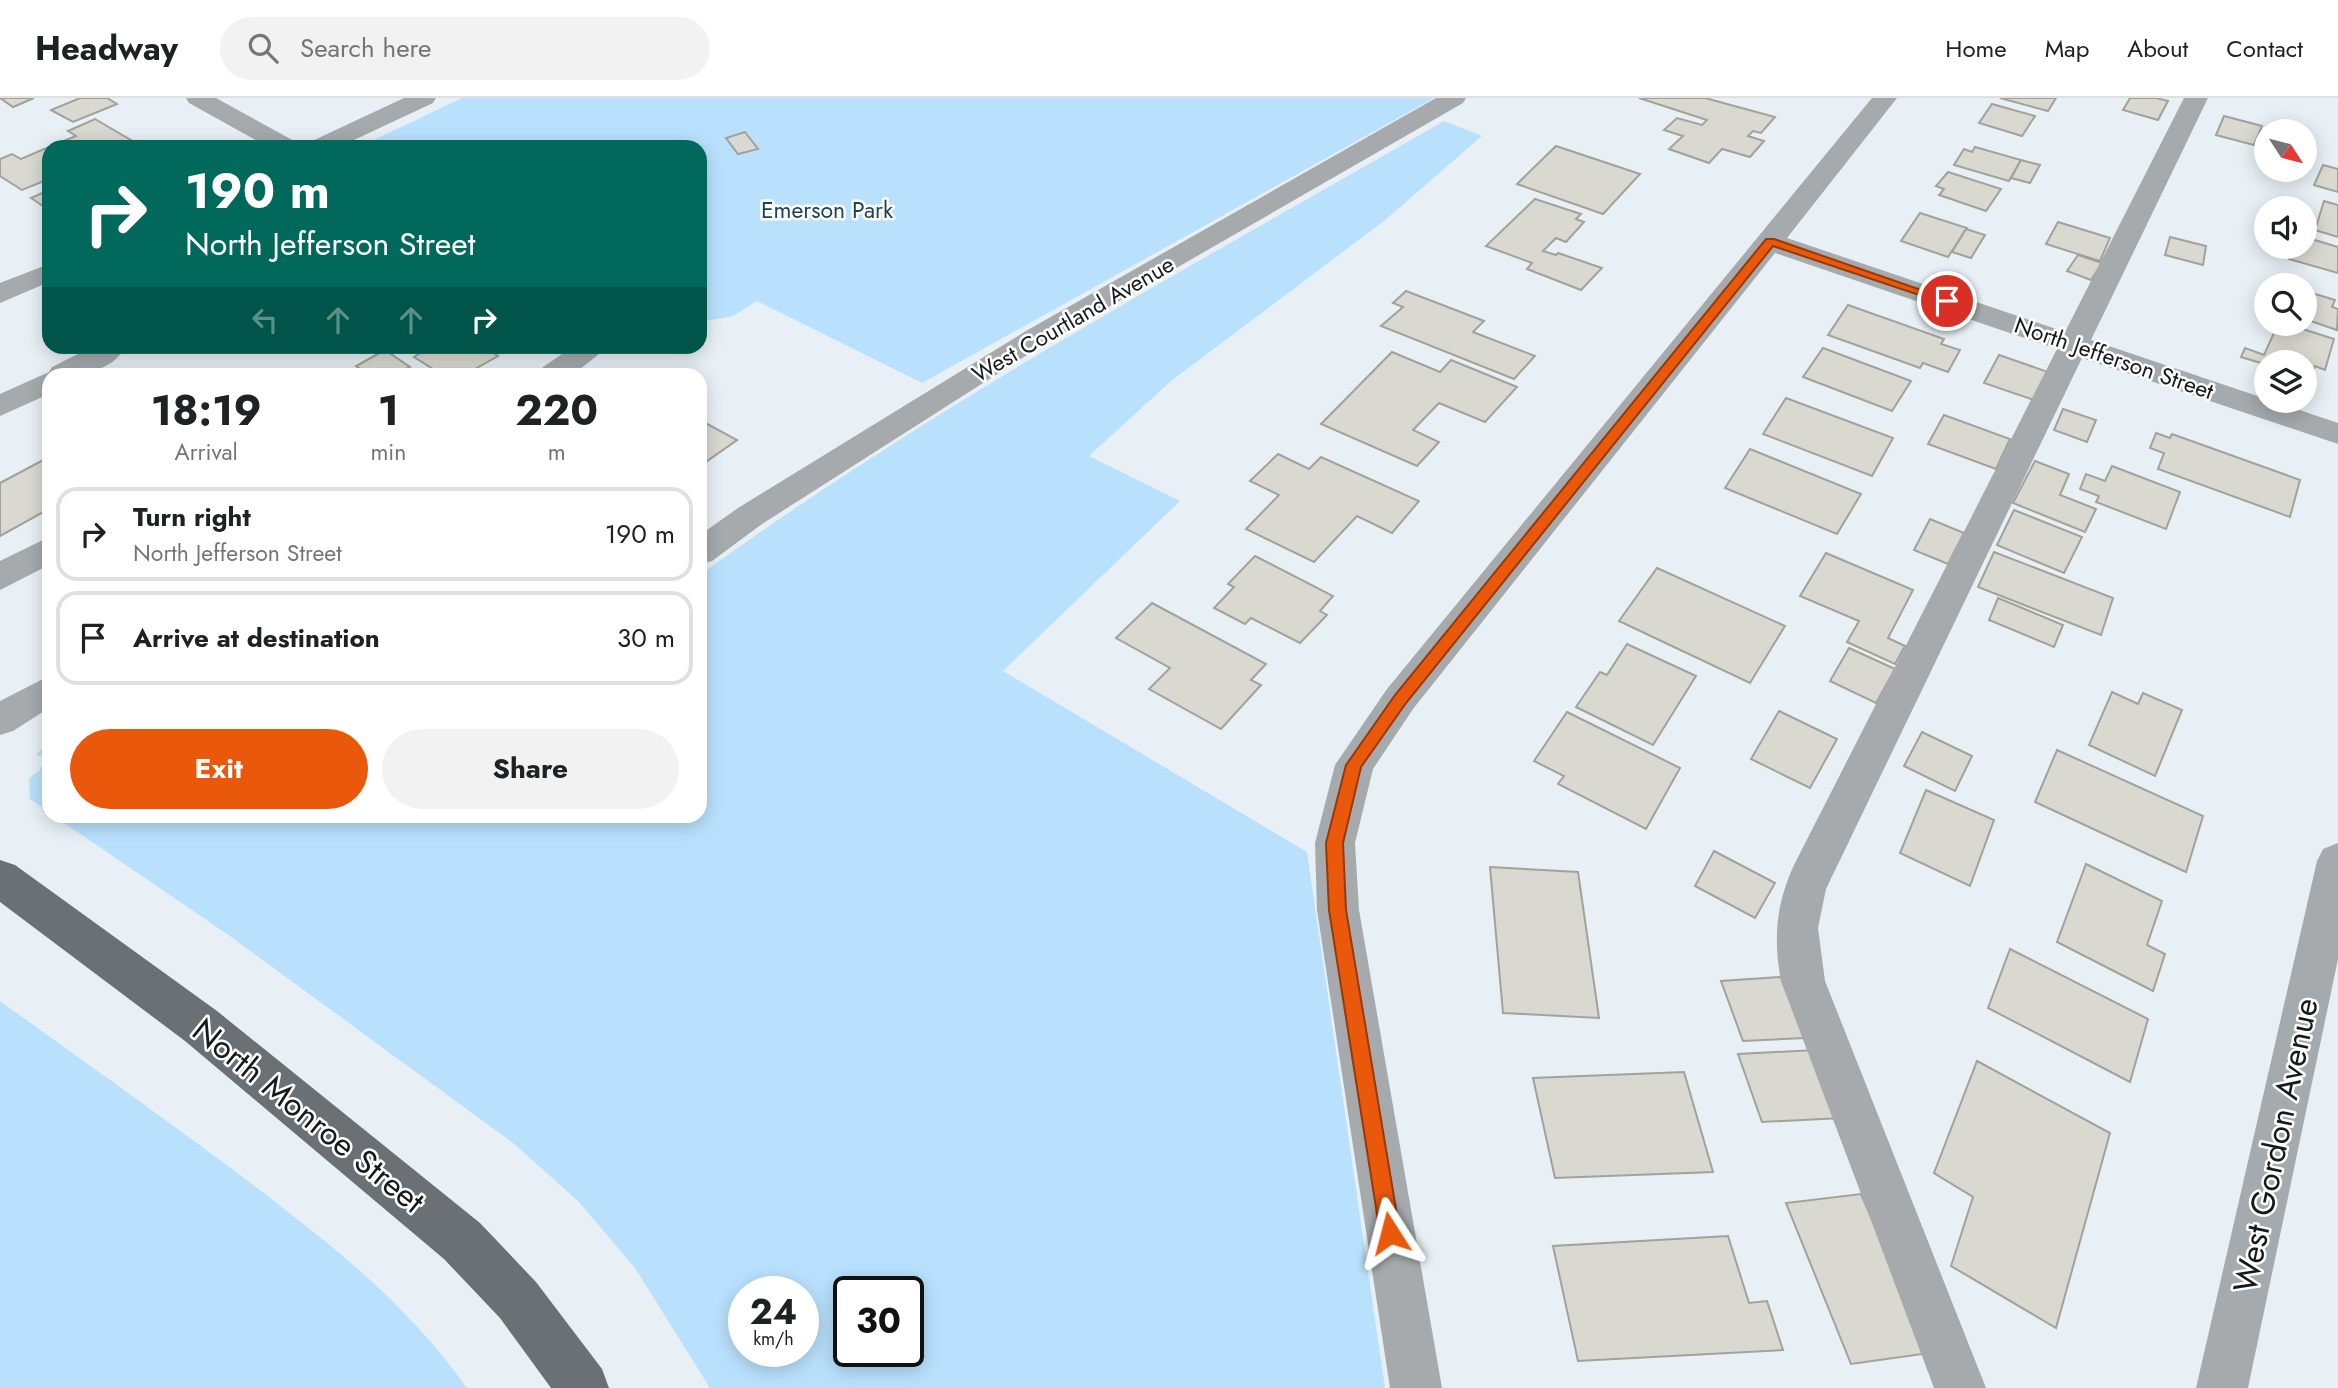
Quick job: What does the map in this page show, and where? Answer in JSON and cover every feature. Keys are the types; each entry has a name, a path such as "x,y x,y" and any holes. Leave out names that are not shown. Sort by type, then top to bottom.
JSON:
{"main road":[{"name":"North Monroe Street","path":"0,878 201,1026 462,1241 519,1300 583,1388"}],"street":[{"path":"198,98 275,140"},
{"path":"333,140 424,98"},
{"name":"West Courtland Avenue","path":"707,547 750,516 1036,337 1427,116 1454,98"},
{"path":"1416,1388 1338,910 1335,843 1354,765 1401,699 1885,98"},
{"path":"1960,1388 1803,981 1795,935 1797,911 1810,876 2196,98"},
{"name":"North Jefferson Street","path":"1770,242 2338,434"},
{"path":"0,294 42,275"},
{"path":"75,368 103,354"},
{"path":"563,368 585,354"},
{"path":"0,406 42,385"},
{"path":"0,577 42,553"},
{"path":"0,720 42,694"},
{"name":"West Gordon Avenue","path":"2222,1388 2338,861"}],"green space":[{"name":"Emerson Park","path":"462,98 1434,98 922,383 757,301 733,316 707,321 707,140 374,140"},
{"path":"1444,121 1482,136 1384,221 1171,381 1089,456 1180,501 1003,671 1307,852 1385,1388 710,1388 635,1268 578,1201 513,1143 227,934 64,823 707,823 707,570 880,452 1066,338"},
{"path":"42,765 42,807 30,799 29,778"},
{"path":"0,1001 236,1172 331,1246 416,1325 467,1388 0,1388"}],"building":[{"path":"0,98 34,98 13,107"},
{"path":"80,98 107,98 117,104 73,122 51,110"},
{"path":"1639,98 1705,98 1775,117 1761,133 1753,131 1748,136 1764,141 1750,157 1722,149 1709,163 1669,149 1683,136 1664,130 1677,118 1702,125 1707,120"},
{"path":"2000,98 2056,98 2048,111"},
{"path":"2130,98 2168,101 2158,120 2123,110"},
{"path":"1992,104 2035,116 2022,136 1979,123"},
{"path":"2224,116 2254,124 2254,145 2216,135"},
{"path":"95,119 131,140 66,140 76,136 68,131"},
{"path":"745,132 758,149 738,154 726,138"},
{"path":"1556,146 1640,174 1603,214 1517,184"},
{"path":"1975,147 2021,160 2009,181 1954,165 1964,149 1972,152"},
{"path":"42,150 42,182 22,190 0,176 0,159 12,154 21,159"},
{"path":"2021,160 2040,165 2030,183 2011,178"},
{"path":"2323,165 2338,169 2338,192 2314,185"},
{"path":"1948,172 2001,189 1986,211 1939,195 1944,189 1936,186"},
{"path":"42,193 42,205 31,198"},
{"path":"1535,199 1581,214 1576,219 1584,222 1566,242 1556,238 1543,251 1556,255 1558,253 1602,268 1581,290 1527,269 1532,263 1486,246"},
{"path":"2324,201 2338,205 2338,237 2317,231"},
{"path":"1920,213 1967,228 1948,257 1901,241"},
{"path":"2058,222 2110,238 2100,261 2046,244"},
{"path":"1966,229 1985,235 1971,258 1952,252"},
{"path":"2170,237 2206,246 2203,265 2165,255"},
{"path":"2317,241 2338,247 2338,273 2289,259 2317,259"},
{"path":"2078,255 2102,263 2091,280 2067,271"},
{"path":"1406,291 1484,321 1473,332 1535,356 1514,379 1381,326 1403,307 1393,303"},
{"path":"2317,295 2335,300 2332,307 2338,309 2337,330 2317,323"},
{"path":"1848,305 1944,339 1941,344 1960,350 1948,372 1923,363 1920,368 1828,335"},
{"path":"2317,334 2334,339 2325,370 2317,367 2317,350 2266,350 2273,336 2317,336"},
{"path":"1823,348 1911,381 1892,411 1803,377"},
{"path":"2245,348 2254,351 2254,361 2241,357"},
{"path":"1392,352 1440,372 1451,360 1517,387 1485,422 1439,403 1413,430 1439,442 1417,466 1321,424"},
{"path":"378,354 391,354 410,367 359,368 356,366"},
{"path":"419,354 498,356 477,368 431,368 414,357"},
{"path":"1999,355 2048,372 2034,400 1984,383"},
{"path":"1786,398 1893,438 1872,476 1763,434"},
{"path":"2063,409 2096,420 2087,442 2054,430"},
{"path":"1944,415 2010,439 1996,469 1928,444"},
{"path":"707,424 737,440 707,461"},
{"path":"2156,433 2170,438 2172,434 2300,480 2290,517 2158,469 2164,453 2150,448"},
{"path":"1750,449 1861,494 1837,534 1725,488"},
{"path":"1278,454 1309,469 1321,457 1419,501 1392,533 1357,516 1314,562 1246,529 1279,495 1250,481"},
{"path":"42,461 42,513 0,536 0,483"},
{"path":"2035,461 2069,474 2060,495 2096,509 2085,532 2013,503"},
{"path":"2112,466 2180,492 2166,529 2096,502 2099,496 2080,489 2086,474 2105,481"},
{"path":"2014,510 2082,537 2064,573 1997,545"},
{"path":"1930,519 1964,533 1948,564 1914,550"},
{"path":"1994,552 2113,598 2101,635 1978,587"},
{"path":"1826,553 1913,590 1888,638 1905,646 1895,664 1847,642 1859,621 1800,596"},
{"path":"1255,556 1333,596 1320,611 1327,615 1300,643 1251,618 1245,624 1214,608 1234,587 1228,584"},
{"path":"1657,568 1785,626 1750,683 1619,621"},
{"path":"1998,598 2063,625 2054,647 1989,620"},
{"path":"1152,603 1266,664 1251,680 1261,685 1221,729 1149,689 1170,668 1116,638"},
{"path":"1627,644 1696,676 1653,745 1576,707 1600,672 1607,675"},
{"path":"1849,648 1895,669 1876,703 1830,681"},
{"path":"2112,692 2138,704 2143,693 2182,710 2155,776 2089,745"},
{"path":"1779,711 1837,739 1810,788 1751,759"},
{"path":"1567,712 1680,768 1646,829 1558,784 1564,776 1534,761"},
{"path":"1922,732 1972,756 1955,791 1904,766"},
{"path":"2057,750 2203,816 2186,872 2035,802"},
{"path":"1926,790 1994,820 1970,886 1900,853"},
{"path":"1714,851 1775,883 1755,918 1695,886"},
{"path":"2086,864 2162,901 2147,945 2165,954 2153,991 2057,942"},
{"path":"1490,867 1578,872 1599,1018 1503,1013"},
{"path":"2010,949 2148,1019 2130,1082 1988,1008"},
{"path":"1781,977 1804,1038 1743,1041 1721,981"},
{"path":"1816,1050 1841,1118 1762,1122 1738,1054"},
{"path":"1977,1061 2110,1133 2056,1328 1951,1266 1973,1197 1934,1173"},
{"path":"1684,1072 1713,1172 1555,1178 1533,1078"},
{"path":"1861,1194 1930,1353 1851,1364 1786,1203"},
{"path":"1728,1236 1749,1303 1767,1301 1783,1350 1578,1361 1553,1246"}],"route":[{"path":"1390,1233 1338,910 1335,843 1354,765 1401,699 1770,242 1947,301"}]}
